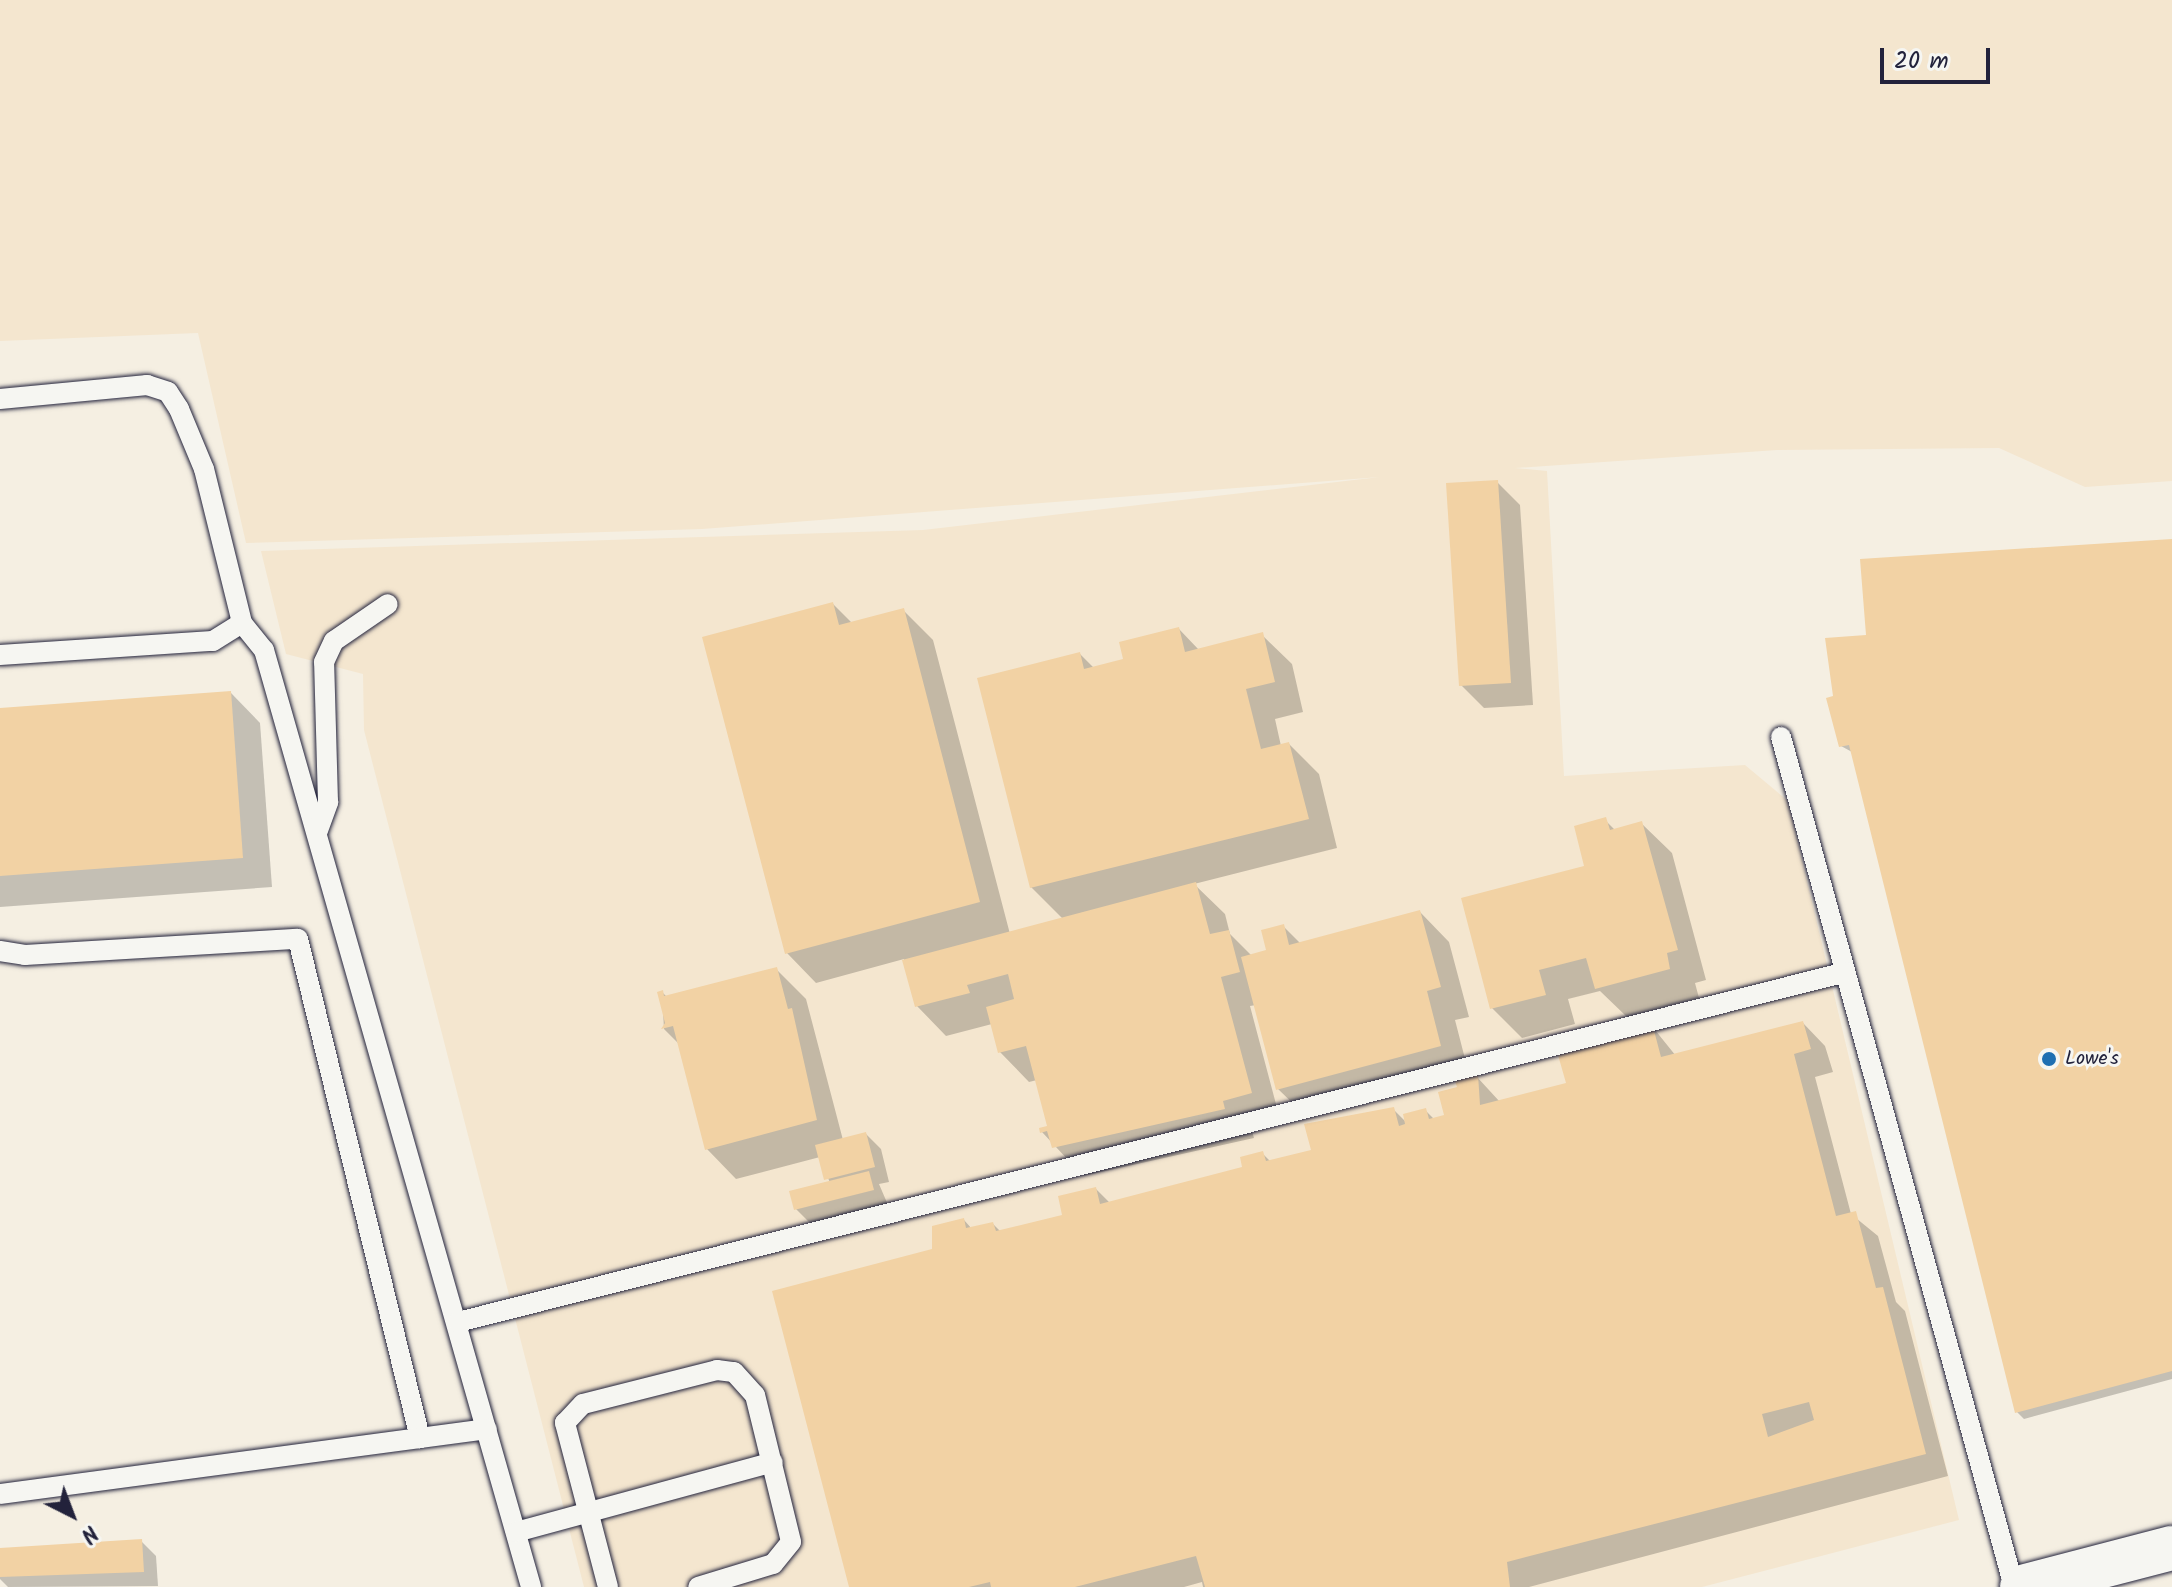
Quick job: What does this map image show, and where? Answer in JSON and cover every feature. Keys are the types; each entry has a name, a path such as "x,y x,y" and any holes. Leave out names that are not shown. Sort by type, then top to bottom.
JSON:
{"main road":[{"path":"2022,1587 2172,1548"}],"lane":[{"path":"0,399 147,385 168,392 204,469 242,623 264,650 458,1322 531,1587"},
{"path":"317,833 328,802 324,662 334,641 388,604"},
{"path":"0,655 213,641 242,623"},
{"path":"1781,737 2014,1587"},
{"path":"0,951 25,955 298,939 420,1438"},
{"path":"458,1322 1846,972"},
{"path":"608,1587 565,1437 565,1423 583,1404 717,1370 734,1372 755,1395 789,1528 784,1555 773,1564 698,1587"},
{"path":"0,1494 487,1429"},
{"path":"516,1532 773,1462"}],"shaded area":[{"path":"0,0 2172,0 2172,481 2085,487 1999,448 1777,450 1515,468 1547,471 1564,776 1745,765 1788,801 1959,1520 1702,1587 584,1587 364,730 363,674 286,654 261,551 923,530 1380,477 702,529 246,543 198,333 0,341"}],"building":[{"path":"1498,480 1511,683 1459,686 1446,483"},
{"name":"Lowe's","path":"2172,539 2172,1371 2015,1413 1849,745 1839,747 1826,698 1833,696 1825,638 1866,635 1860,559"},
{"path":"833,602 839,625 904,608 980,902 785,954 702,637"},
{"path":"1179,627 1185,652 1263,632 1275,682 1246,689 1261,749 1289,742 1309,819 1030,888 977,678 1080,652 1084,669 1123,659 1119,642"},
{"path":"231,691 243,858 0,876 0,708"},
{"path":"1606,817 1610,830 1642,821 1678,950 1667,953 1670,969 1595,989 1586,958 1539,970 1546,995 1490,1009 1461,898 1584,866 1574,826"},
{"path":"1196,882 1210,934 1229,930 1240,972 1221,977 1252,1093 1223,1101 1225,1109 1052,1148 1047,1131 1040,1133 1039,1128 1047,1126 1026,1046 998,1053 986,1007 1014,999 1008,974 967,985 970,993 915,1007 902,960"},
{"path":"1420,910 1441,987 1427,991 1441,1046 1276,1090 1241,957 1266,950 1261,930 1284,924 1289,945"},
{"path":"777,967 788,1009 792,1008 817,1120 705,1150 673,1026 661,1029 665,1023 657,992 663,990 664,996"},
{"path":"1803,1021 1811,1049 1794,1054 1836,1216 1856,1211 1876,1288 1883,1287 1926,1454 1507,1562 1510,1587 1205,1587 1196,1556 1075,1587 991,1587 990,1582 969,1587 849,1587 772,1291 932,1249 932,1226 964,1218 966,1228 993,1222 996,1231 1062,1215 1058,1196 1096,1187 1100,1204 1242,1167 1240,1157 1263,1151 1266,1161 1311,1150 1304,1124 1394,1107 1399,1126 1405,1124 1403,1114 1426,1108 1429,1119 1444,1115 1438,1092 1457,1087 1454,1078 1478,1074 1480,1105 1566,1083 1556,1048 1652,1023 1661,1057","holes":["1809,1402 1814,1420 1768,1437 1762,1414"]},
{"path":"866,1132 875,1167 824,1180 815,1145"},
{"path":"869,1171 874,1190 794,1210 789,1191"},
{"path":"142,1539 144,1572 0,1577 0,1548"}],"place":[{"name":"Lowe's","path":"2049,1059"}]}
